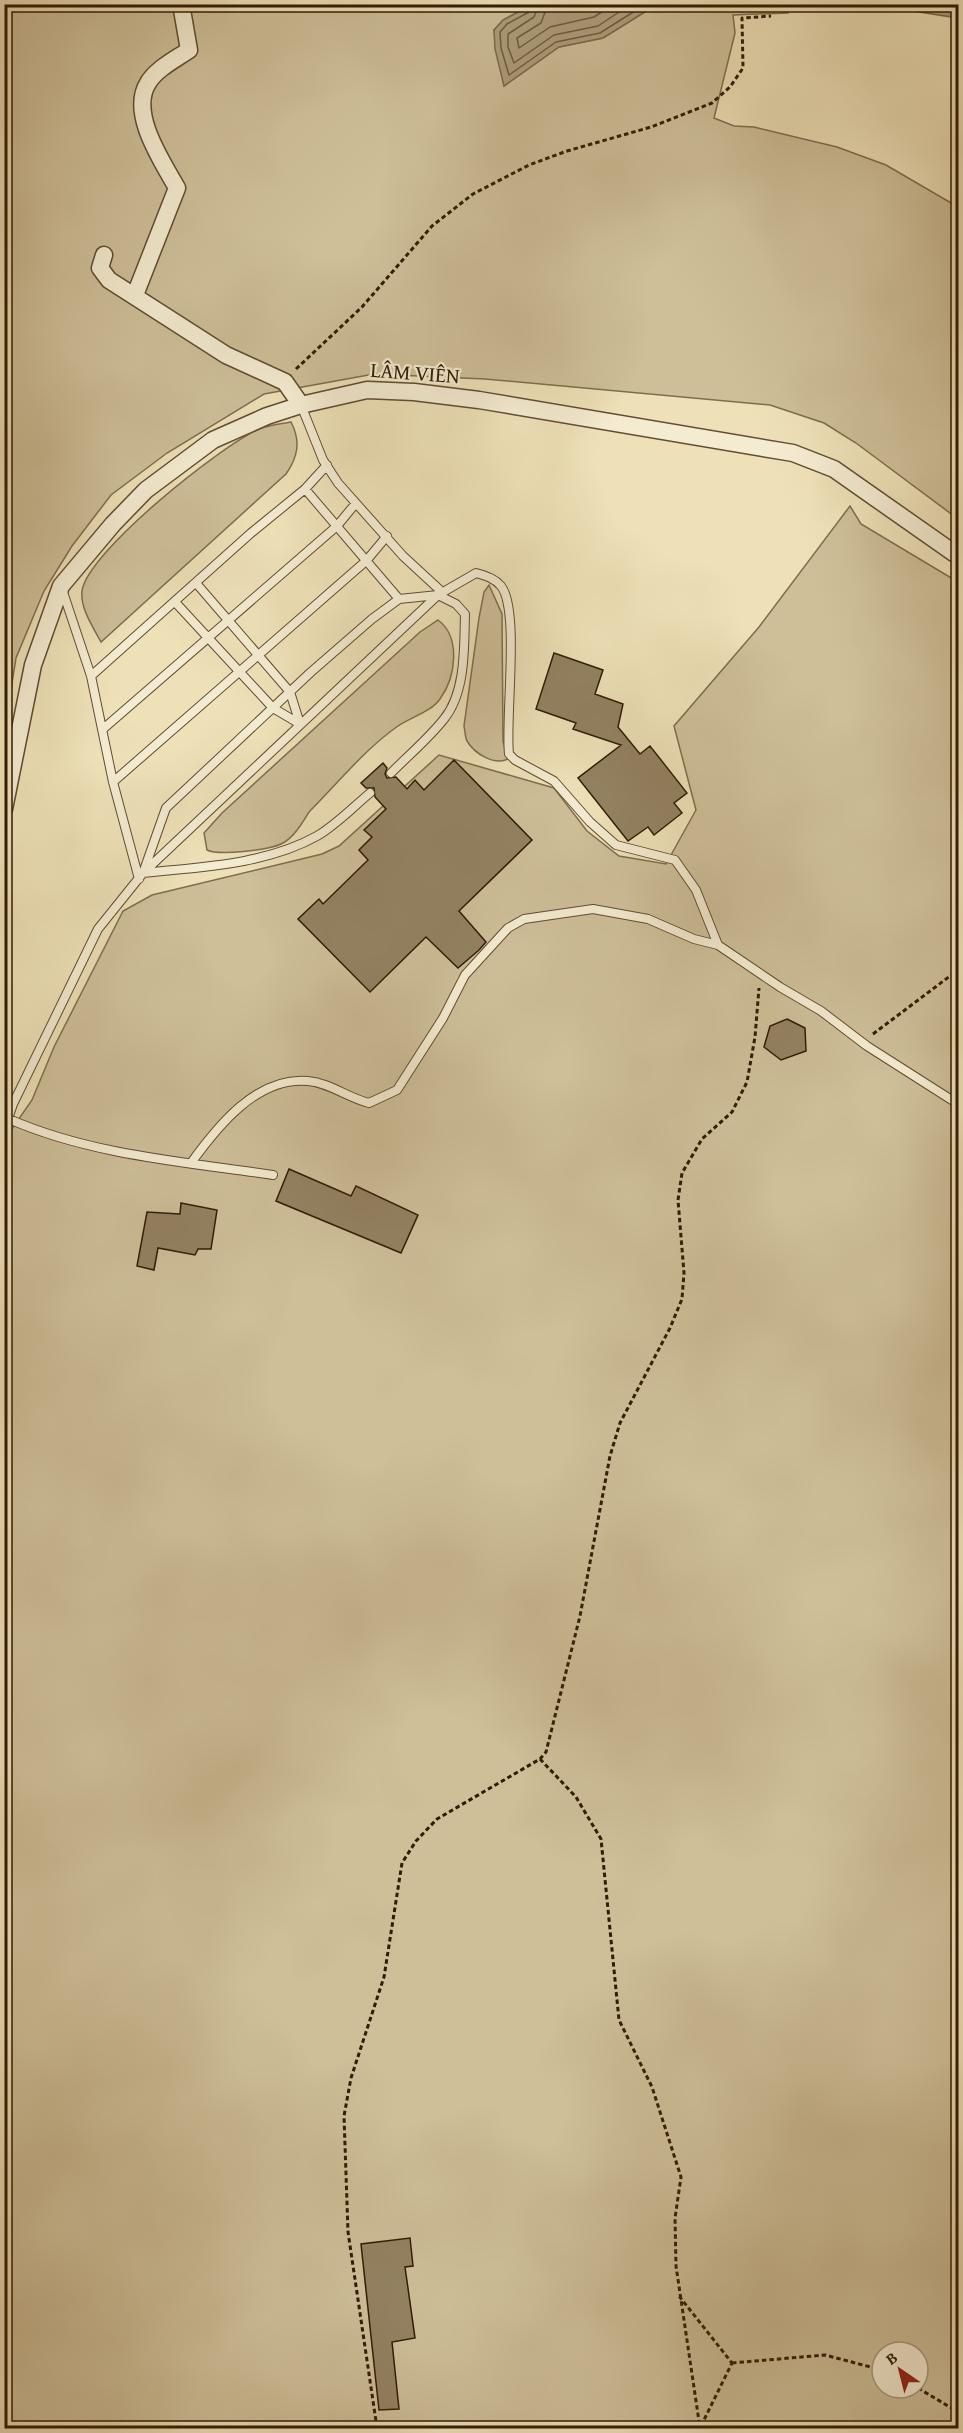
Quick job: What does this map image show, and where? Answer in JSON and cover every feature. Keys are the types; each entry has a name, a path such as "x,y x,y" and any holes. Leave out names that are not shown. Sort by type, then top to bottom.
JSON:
{"street":[{"path":"135,295 177,188 146,131 143,108 147,83 166,65 189,50 181,4"},
{"path":"104,255 100,268 102,273 226,355 285,382 301,405"},
{"name":"LÂM VIÊN","path":"4,809 33,665 61,586 146,489 213,440 267,416 301,405 367,390 414,392 772,448 834,469 958,556"}],"lane":[{"path":"301,405 327,465 356,503 403,556 465,614 462,662 454,700 445,718 392,773"},
{"path":"91,675 176,602 251,533 305,489 327,465"},
{"path":"305,489 399,599"},
{"path":"103,729 210,639 337,526 356,503"},
{"path":"113,782 260,656 366,561 387,536"},
{"path":"4,1130 13,1104 98,929 141,876 440,593 476,573 489,576 502,587 510,614 509,753 515,760 554,781 590,822 616,845 675,860 696,890 718,945"},
{"path":"196,584 290,692 300,724"},
{"path":"61,586 91,675 113,782 141,876"},
{"path":"141,876 166,808 363,626 399,599 440,593"},
{"path":"176,602 273,708 300,724"},
{"path":"141,876 214,866 281,852 319,835 370,793"},
{"path":"190,1163 213,1131 252,1097 281,1084 307,1081 369,1103 397,1090 443,1018 465,975 508,928 524,919 593,909 648,919 694,939 718,945 821,1011 862,1043 958,1104"},
{"path":"9,1119 42,1134 77,1144 273,1175"}],"path":[{"path":"285,382 362,307 432,226 472,194 529,165 567,151 651,127 712,103 730,87 743,68 742,18 771,16"},
{"path":"862,1043 958,970"},
{"path":"377,2428 348,2232 344,2116 351,2078 384,1977 402,1863 416,1841 437,1819 540,1759 551,1737 580,1616 610,1456 620,1423 670,1328 682,1299 684,1273 678,1200 682,1173 702,1139 732,1112 747,1082 755,1037 760,974"},
{"path":"958,1150 954,1186 958,1224"},
{"path":"958,1290 955,1318 958,1346"},
{"path":"540,1759 576,1797 601,1839 610,1909 619,2020 652,2087 681,2177 675,2218 679,2296 700,2428"},
{"path":"679,2296 732,2363"},
{"path":"732,2363 825,2355 870,2367"},
{"path":"700,2428 732,2363"},
{"path":"930,2395 958,2412"}],"shaded area":[{"path":"665,4 790,5 788,13 733,15 735,33 714,118 734,126 754,127 837,147 886,165 958,207 958,519 856,443 824,423 770,405 485,379 374,374 264,394 167,453 111,495 72,546 44,591 16,658 5,727 5,5 532,5 503,20 494,30 504,86 559,47 603,38 651,8"},
{"path":"291,422 296,436 297,449 286,474 101,642 85,611 82,591 90,573 107,551 158,501 216,456 259,429"},
{"path":"850,506 861,524 958,582 958,2428 5,2428 5,1139 32,1100 54,1047 123,911 152,895 322,854 339,846 439,755 554,788 587,831 619,856 666,864 696,810 674,726 759,627"},
{"path":"489,585 502,614 503,741 508,759 503,761 491,760 474,750 467,741 464,726 479,618 484,592"},
{"path":"438,620 450,636 454,658 450,680 436,704 398,726 374,745 309,812 297,830 285,842 244,852 207,850 204,833 222,813 420,632"}],"water":[{"path":"532,5 665,5 651,8 603,38 559,47 504,86 495,49 494,30 503,20"},
{"path":"875,5 958,5 958,18"}],"building":[{"path":"554,653 603,670 595,694 623,704 618,727 640,754 650,746 687,793 674,803 682,813 654,835 648,827 628,841 578,778 621,745 573,729 576,723 536,709"},
{"path":"454,760 532,840 459,911 486,942 479,950 458,968 426,937 370,992 298,919 319,899 323,904 368,860 359,850 372,837 364,830 386,809 375,797 374,788 366,788 361,783 383,763 387,768 385,774 387,778 396,777 407,789 415,780 424,790"},
{"path":"787,1019 805,1028 806,1051 781,1060 764,1047 770,1026"},
{"path":"289,1169 351,1196 356,1186 418,1215 401,1253 276,1201"},
{"path":"181,1203 217,1210 211,1249 198,1249 195,1255 158,1248 154,1270 137,1266 147,1212 180,1214"},
{"path":"410,2238 413,2266 405,2267 415,2338 392,2342 399,2409 379,2410 361,2244"}]}
